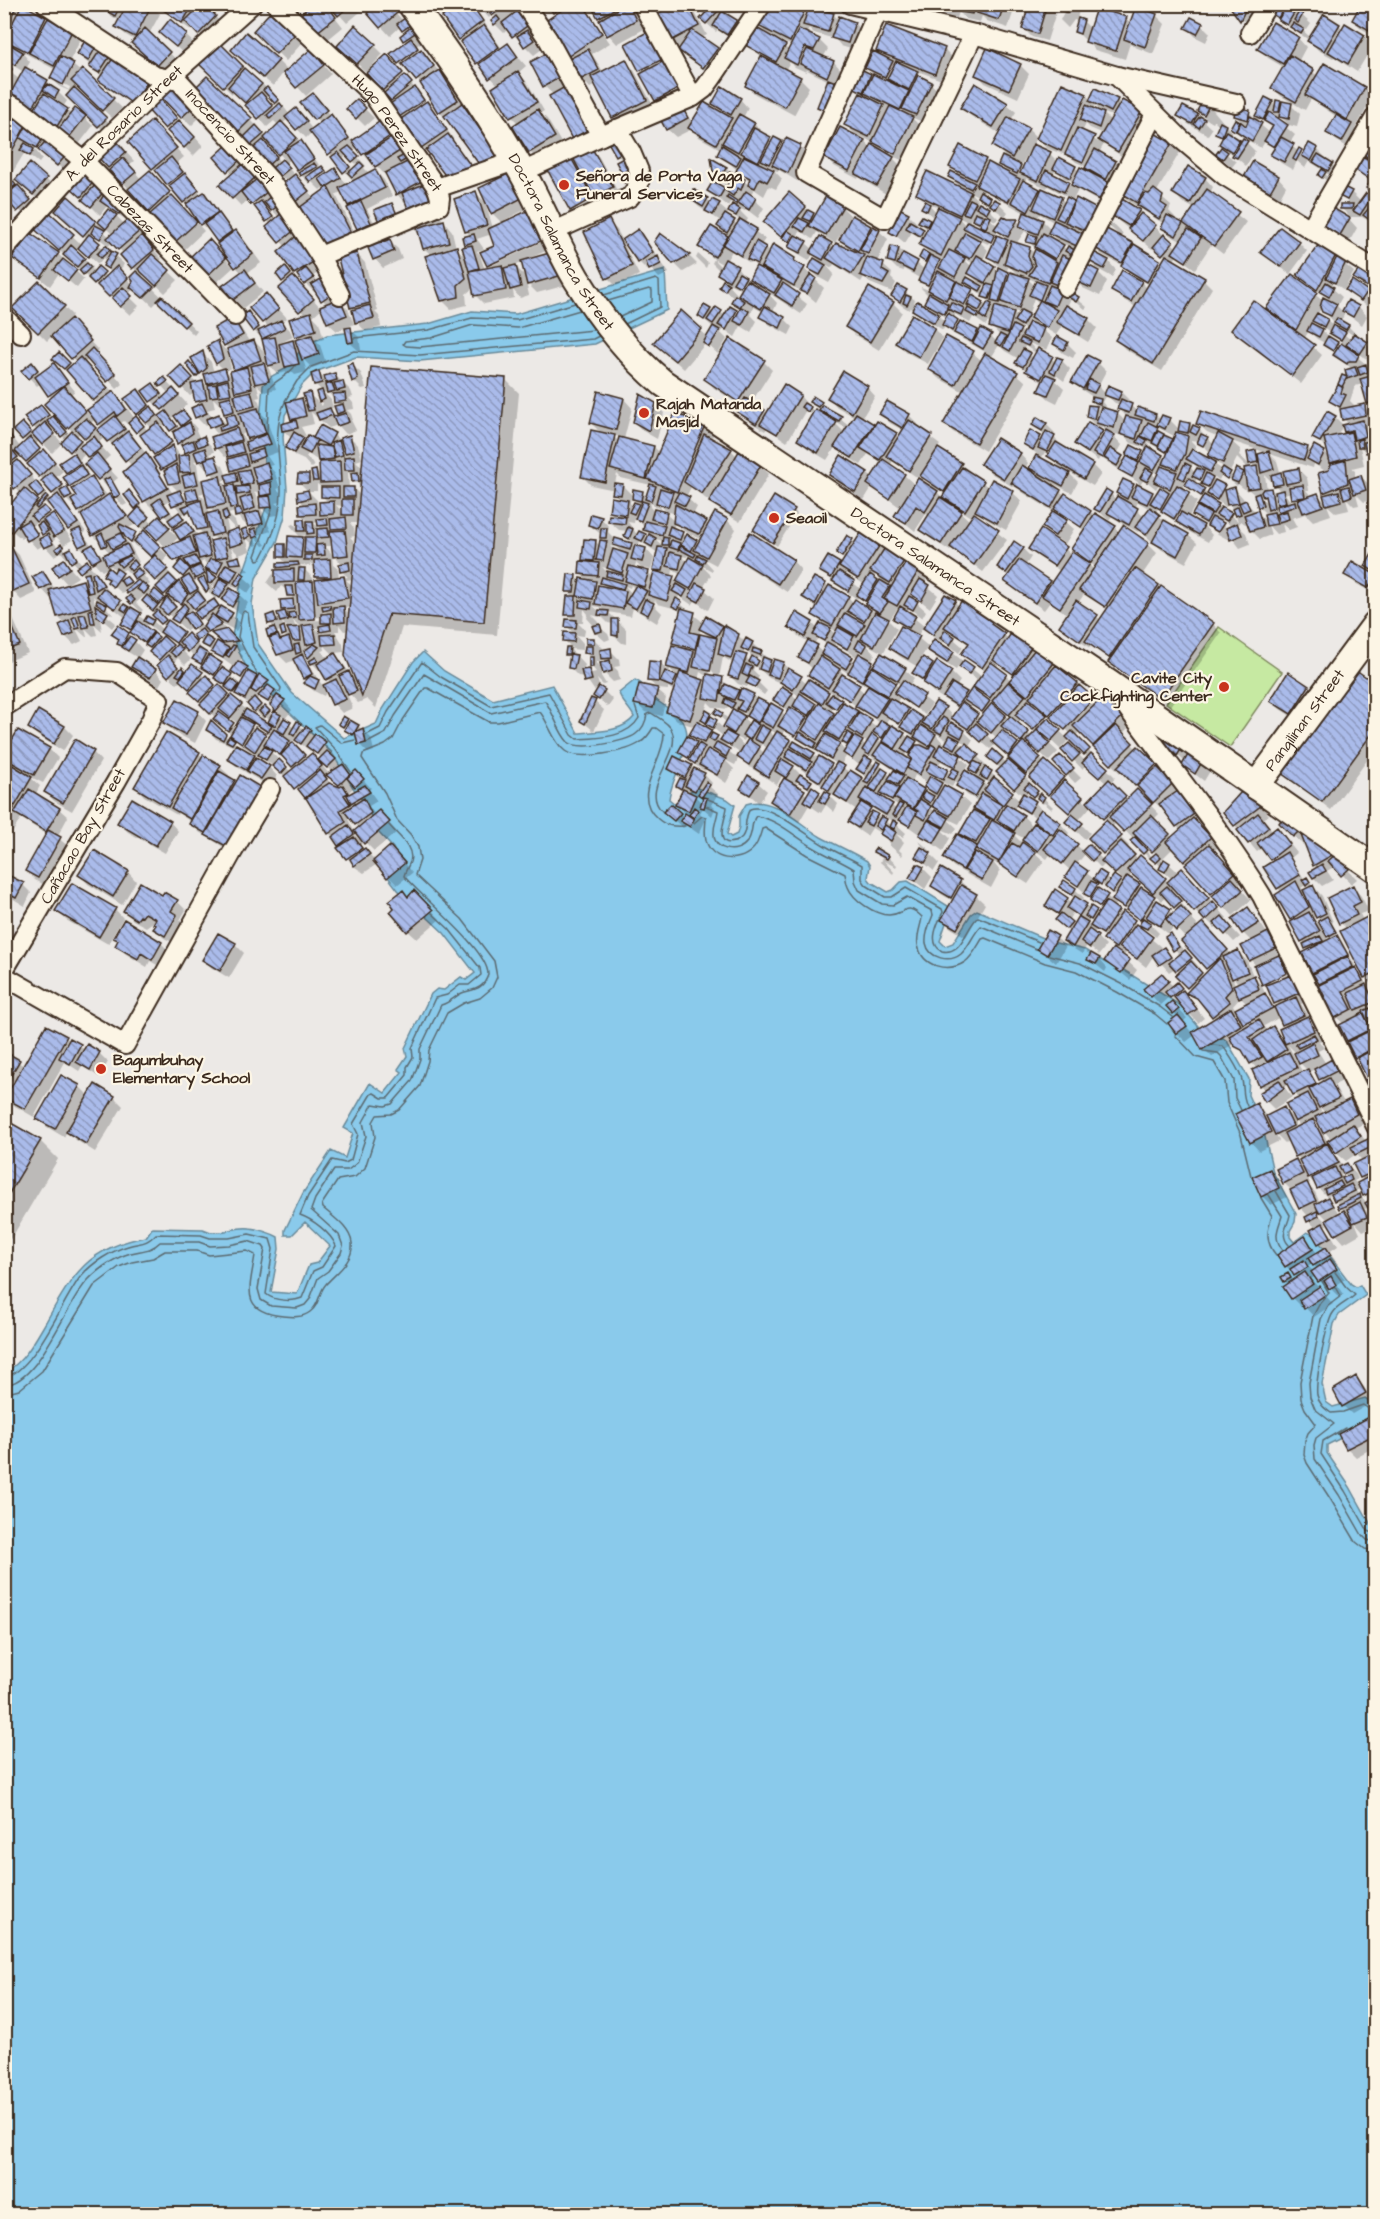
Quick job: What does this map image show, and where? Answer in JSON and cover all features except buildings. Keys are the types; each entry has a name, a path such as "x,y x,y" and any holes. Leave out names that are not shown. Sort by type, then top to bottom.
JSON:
{"main road":[{"name":"Doctora Salamanca Street","path":"411,4 457,65 519,166 576,278 622,343 641,364 663,383 1108,683 1376,870"},
{"name":"Pangilinan Street","path":"1256,786 1376,624"}],"street":[{"name":"Inocencio Street","path":"46,4 155,76 179,81 270,180 320,256 340,295"},
{"name":"A. del Rosario Street","path":"4,249 84,161 168,79 252,4"},
{"name":"Hugo Perez Street","path":"276,4 374,95 437,188 440,198 439,206 320,256"},
{"path":"524,4 609,132 631,152 639,171 639,184 630,197 552,232"},
{"path":"642,4 693,97"},
{"path":"850,4 974,34 1117,76 1236,103"},
{"path":"1250,33 1268,4"},
{"path":"437,188 519,166 693,97 704,89 712,78 759,6"},
{"path":"878,11 806,173 885,219 974,34"},
{"path":"1117,76 1188,146 1225,176 1376,270"},
{"name":"Cabezas Street","path":"4,101 21,110 84,161 235,316"},
{"path":"1066,287 1155,114"},
{"path":"1310,229 1376,116"},
{"path":"4,317 21,334"},
{"name":"Cañacao Bay Street","path":"4,707 65,668 117,672 159,700 151,720 116,782 4,970"},
{"path":"1108,683 1206,814 1262,896 1376,1126"},
{"path":"4,976 125,1045 270,789"}],"green space":[{"name":"Cavite City Cockfighting Center","path":"1219,627 1282,672 1230,747 1166,703"}],"water":[{"path":"665,270 667,310 595,344 420,361 356,357 315,372 302,385 285,415 283,437 287,489 285,516 277,542 256,578 252,604 258,644 292,693 344,738 376,724 413,662 423,652 444,671 493,700 552,685 578,733 616,729 629,722 634,717 619,693 635,680 679,716 686,727 686,747 669,799 675,804 683,803 688,792 697,788 727,799 735,805 727,834 731,837 737,834 739,816 746,804 756,802 776,807 821,837 867,861 870,866 868,878 888,892 901,882 908,881 948,906 950,911 940,941 945,946 953,943 971,914 977,910 1052,942 1085,950 1106,963 1122,969 1180,1005 1209,1039 1223,1038 1227,1041 1249,1079 1248,1095 1263,1128 1273,1172 1296,1214 1290,1237 1294,1242 1307,1232 1314,1235 1351,1284 1356,1287 1360,1285 1366,1295 1339,1315 1334,1324 1322,1384 1326,1402 1333,1407 1365,1398 1373,1405 1375,1414 1375,1421 1327,1445 1327,1453 1350,1487 1375,1532 1375,2214 5,2214 5,1373 27,1353 62,1294 82,1267 109,1248 146,1237 152,1228 203,1229 221,1232 244,1228 257,1229 278,1237 279,1249 271,1292 297,1294 309,1265 317,1263 330,1246 305,1222 292,1235 285,1235 285,1230 303,1193 331,1151 345,1158 353,1133 344,1128 370,1083 385,1093 402,1072 398,1069 407,1056 405,1048 431,994 437,989 444,990 461,977 466,980 475,973 444,933 398,890 388,877 397,857 393,848 378,832 365,803 332,753 250,675 232,637 242,576 268,502 260,420 263,385 272,376 285,369 305,345 327,335 428,324 472,311 516,314"}],"place":[{"name":"Señora de Porta Vaga Funeral Services","path":"564,185"},
{"name":"Rajah Matanda Masjid","path":"644,413"},
{"name":"Seaoil","path":"774,518"},
{"name":"Cavite City Cockfighting Center","path":"1224,687"},
{"name":"Bagumbuhay Elementary School","path":"101,1069"}]}
